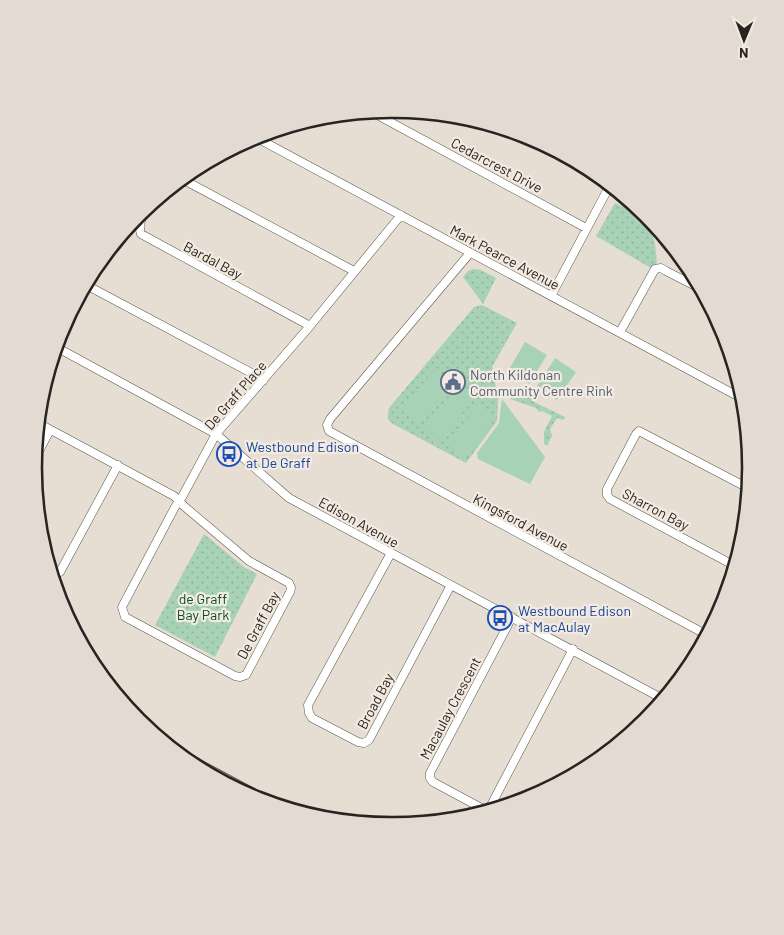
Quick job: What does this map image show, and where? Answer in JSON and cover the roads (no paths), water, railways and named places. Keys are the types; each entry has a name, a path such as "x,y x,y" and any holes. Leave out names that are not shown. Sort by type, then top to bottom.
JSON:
{"street":[{"name":"Cedarcrest Drive","path":"384,118 586,228"},
{"name":"Mark Pearce Avenue","path":"265,142 734,393"},
{"path":"190,182 354,271"},
{"path":"551,296 606,191"},
{"name":"De Graff Place","path":"123,613 122,607 216,434 264,381 401,215"},
{"name":"Bardal Bay","path":"139,226 141,234 310,326"},
{"name":"Kingsford Avenue","path":"470,253 330,419 327,427 333,434 700,631"},
{"path":"620,332 655,269 666,270 689,282"},
{"path":"92,288 264,381"},
{"name":"Edison Avenue","path":"63,351 216,434 289,498 657,696"},
{"path":"45,427 118,465 174,496 179,501"},
{"path":"43,443 50,430"},
{"name":"Sharron Bay","path":"729,563 610,499 607,495 607,489 639,431 741,484"},
{"path":"59,573 118,465"},
{"name":"De Graff Bay","path":"123,613 124,617 240,677 246,675 290,592 289,583 249,561 179,501"},
{"name":"Broad Bay","path":"391,553 308,705 312,718 358,742 364,743 369,740 451,585"},
{"name":"Macaulay Crescent","path":"478,806 433,782 430,778 430,772 512,617"},
{"path":"492,802 573,649"}],"place":[{"name":"North Kildonan Community Centre Rink","path":"453,382"},
{"name":"Westbound Edison at De Graff","path":"229,454"},
{"name":"Westbound Edison at MacAulay","path":"500,618"}],"park label":[{"name":"de Graff Bay Park","path":"203,606"}]}
